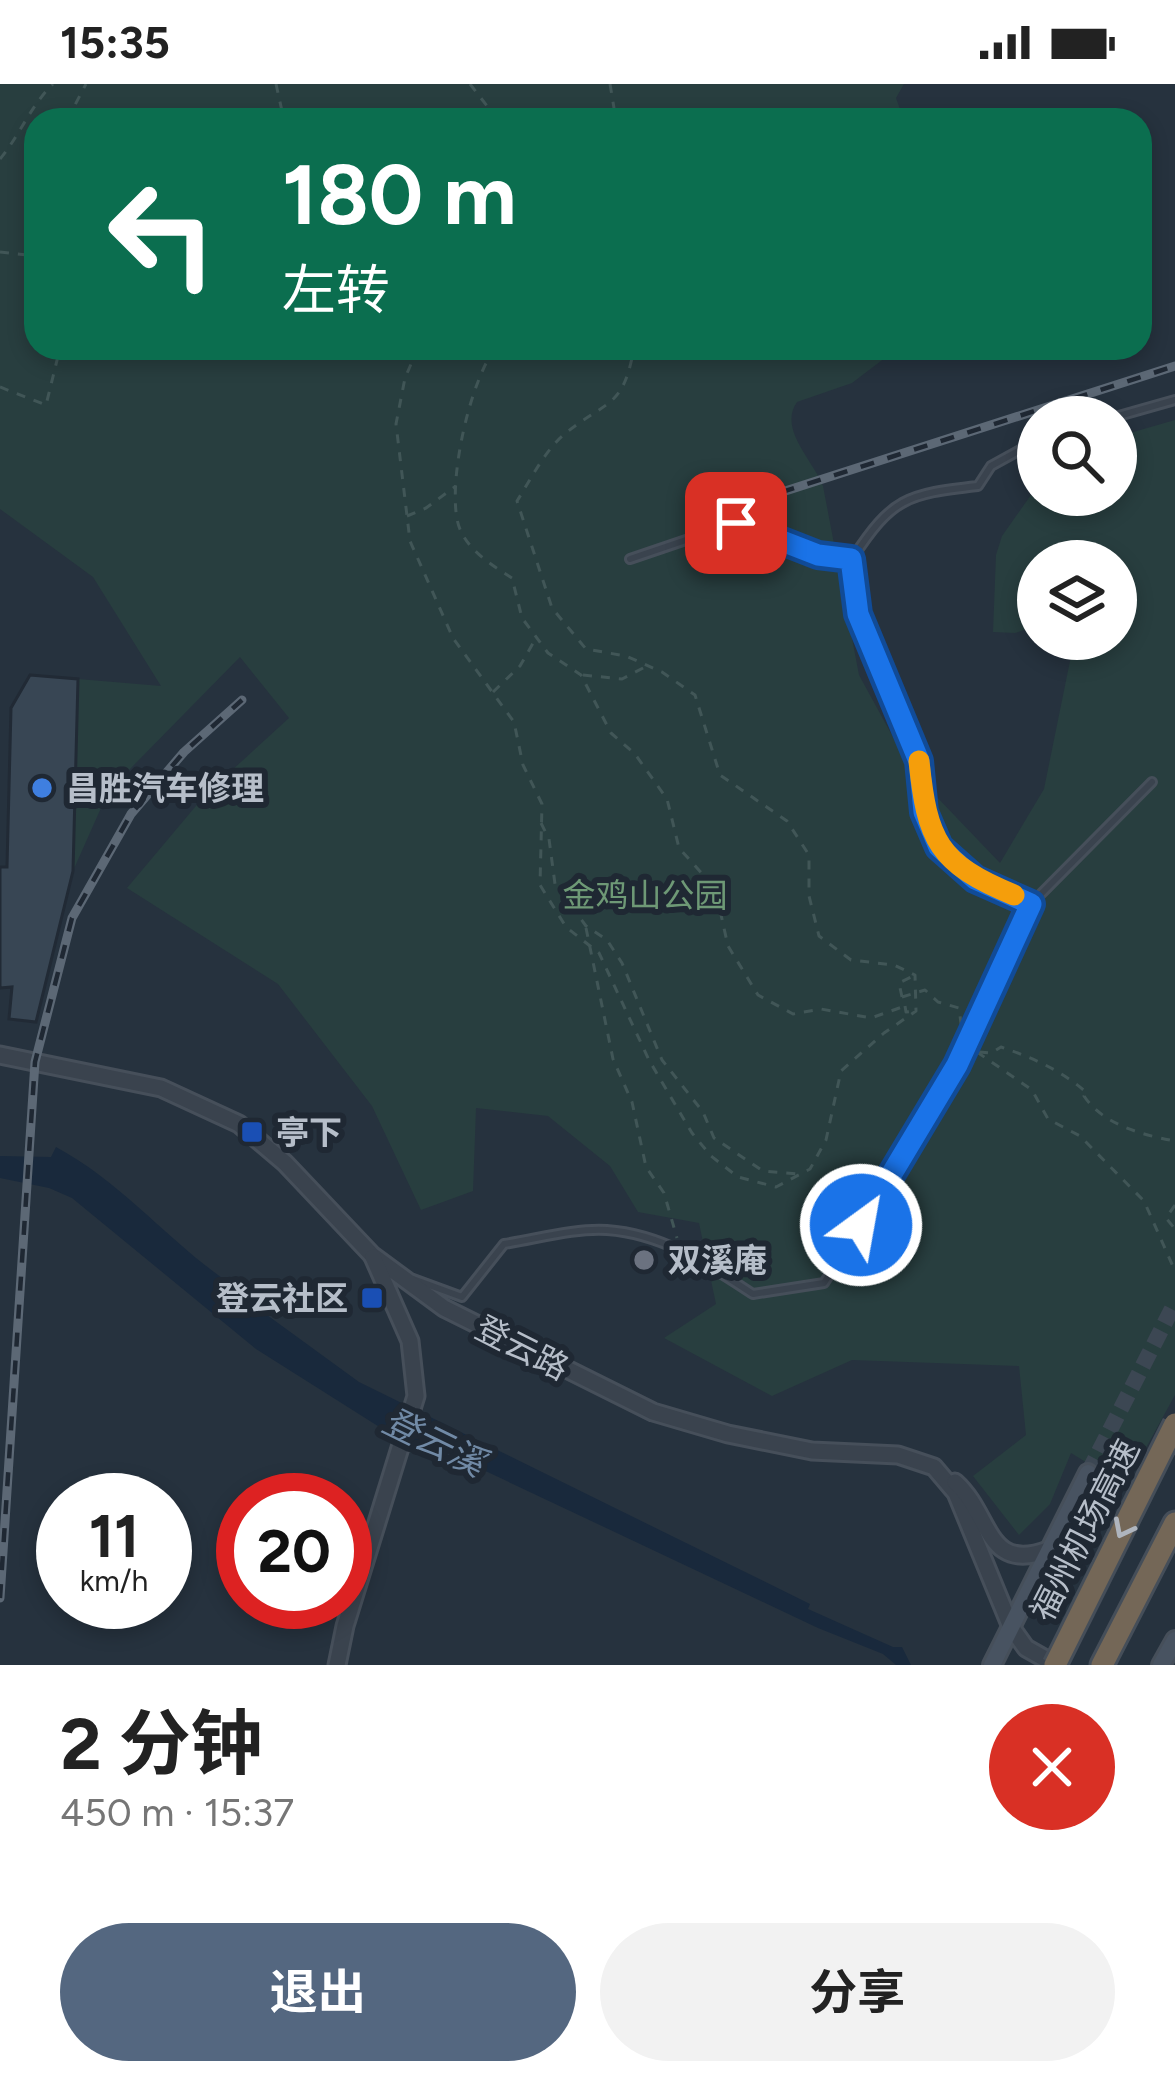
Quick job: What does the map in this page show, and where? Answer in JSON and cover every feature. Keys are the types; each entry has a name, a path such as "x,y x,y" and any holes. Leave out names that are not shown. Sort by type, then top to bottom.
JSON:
{"highway":[{"name":"福州机场高速","path":"1055,1665 1175,1424"},
{"path":"1102,1665 1175,1522"}],"main road":[{"path":"993,1662 1088,1473"},
{"path":"1161,1665 1175,1640"}],"street":[{"name":"登云路","path":"0,1055 161,1088 238,1124 285,1163 372,1255 399,1276 460,1317 670,1418 812,1451 908,1456 960,1486"},
{"path":"337,1665 413,1408 416,1374 410,1341 372,1255"},
{"path":"943,1473 956,1493 1011,1627 1026,1648 1055,1665"},
{"path":"960,1486 1001,1586 1011,1627"},
{"path":"960,1486 1005,1553 1023,1557 1048,1550"}],"lane":[{"path":"1137,411 1175,400"},
{"path":"1017,452 991,466 977,486 917,493 878,519 851,559 858,614 919,761 924,812 939,847 975,879 1031,904"},
{"path":"630,559 736,523 818,555 851,559"},
{"path":"399,1276 462,1297 504,1244 604,1230 679,1248 752,1294 824,1283 919,1134 1031,904 1152,782"}],"path":[{"path":"34,108 53,84"},
{"path":"470,84 489,108"},
{"path":"0,159 24,129"},
{"path":"0,387 46,405 57,360"},
{"path":"413,360 396,424 410,541 453,638 514,722 524,765 542,804 540,885 566,927 599,953 649,1060 692,1133 738,1177 776,1187 810,1169 826,1140 842,1071 916,1011"},
{"path":"486,360 460,438 457,520 477,555 512,578 521,618 548,653 581,675 622,679 647,666"},
{"path":"632,360 628,382 600,412 564,433 517,501 551,608 586,649 626,656 694,695 720,775 787,820 809,855 809,896 819,936 851,960 894,965 915,975"},
{"path":"407,516 458,485"},
{"path":"493,692 520,666 536,638"},
{"path":"581,675 610,734 635,754 667,799 679,848 715,888 728,946 758,995 793,1014 821,1009 871,1018 905,1006"},
{"path":"541,823 549,839 554,884 586,926 607,940 622,963 662,1060 703,1112 714,1138 763,1171 798,1174"},
{"path":"586,926 613,1059 632,1102 646,1167 664,1193 679,1248"},
{"path":"915,975 899,983 905,1012 916,1011"},
{"path":"915,975 916,1011"},
{"path":"902,997 925,990 938,1002 958,1008 962,1031 970,1035 977,1052 1032,1090 1048,1119 1080,1136 1144,1201 1175,1271"},
{"path":"977,1052 1001,1048 1036,1059 1078,1086 1095,1111 1144,1136 1175,1141"},
{"path":"1175,1205 1166,1218 1175,1229"}],"green space":[{"name":"金鸡山公园","path":"0,84 904,84 896,98 900,108 24,108 24,360 882,360 852,383 797,402 792,412 794,434 823,486 859,675 911,770 1000,863 1044,789 1070,660 1137,660 1137,540 1017,540 1015,633 993,632 996,555 1002,536 1017,515 1137,516 1137,431 1175,420 1175,1395 1125,1486 1071,1453 1050,1504 1019,1535 973,1476 1026,1435 1019,1366 852,1360 772,1396 664,1338 716,1304 699,1223 638,1212 610,1166 548,1116 476,1108 473,1191 421,1210 372,1106 278,984 127,888 206,794 289,718 240,657 130,769 101,808 73,871 78,679 161,686 93,577 0,509"}],"water":[{"name":"登云溪","path":"56,1147 111,1184 211,1269 267,1305 267,1315 359,1382 810,1604 808,1609 902,1647 911,1665 896,1665 883,1654 818,1628 441,1450 415,1448 400,1440 256,1349 72,1198 0,1178 0,1156 51,1157"}],"building":[{"name":"昌胜汽车修理","path":"30,675 78,679 73,871 36,1022 9,1019 12,987 0,988 0,867 7,867 11,708"}],"tunnel":[{"path":"1088,1473 1175,1303"}],"railway":[{"path":"754,501 1175,366"},
{"path":"0,1598 35,1062 72,918 131,814 184,752 242,700"}],"slow traffic":[{"path":"919,761 924,812 939,847 975,879 1014,895"}],"place":[{"name":"昌胜汽车修理","path":"42,788"},
{"name":"亭下","path":"252,1132"},
{"name":"双溪庵","path":"644,1260"},
{"name":"登云社区","path":"372,1298"}],"route":[{"path":"736,523 818,555 851,559 858,614 919,761 924,812 939,847 975,879 1031,904 957,1065 861,1225"}]}
